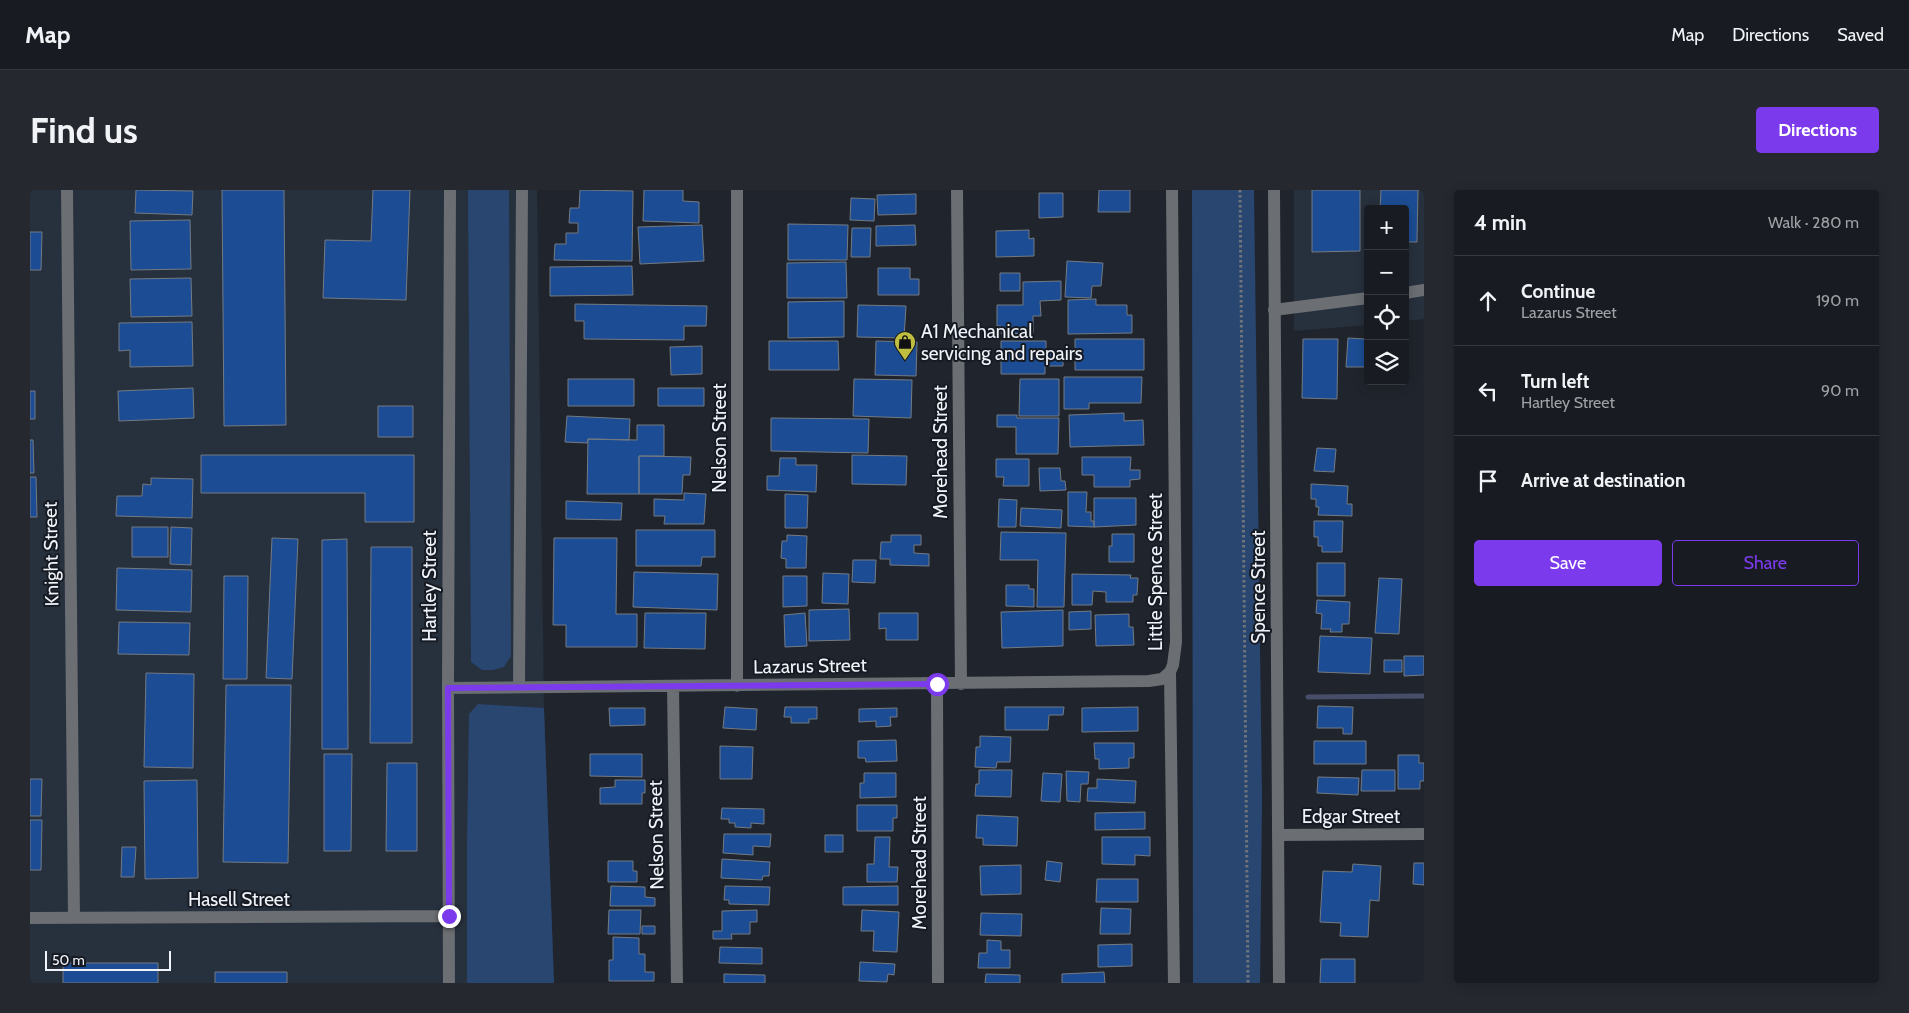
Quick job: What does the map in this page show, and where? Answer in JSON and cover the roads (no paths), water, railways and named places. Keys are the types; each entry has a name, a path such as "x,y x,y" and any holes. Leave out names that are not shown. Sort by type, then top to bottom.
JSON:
{"street":[{"name":"Knight Street","path":"67,190 74,918"},
{"name":"Hartley Street","path":"449,983 450,190"},
{"path":"519,687 522,190"},
{"name":"Nelson Street","path":"737,190 737,686"},
{"name":"Morehead Street","path":"957,190 961,684"},
{"name":"Little Spence Street","path":"1172,190 1176,642 1170,672 1174,983"},
{"name":"Spence Street","path":"1274,190 1279,983"},
{"path":"1409,292 1424,290"},
{"path":"1274,310 1364,299"},
{"name":"Lazarus Street","path":"448,688 1153,681 1162,679 1170,672"},
{"name":"Morehead Street","path":"937,684 938,983"},
{"name":"Nelson Street","path":"673,686 677,983"},
{"name":"Edgar Street","path":"1278,835 1424,834"},
{"name":"Hasell Street","path":"30,918 449,916"}],"waterway":[{"path":"1308,697 1424,696"}],"place":[{"name":"A1 Mechanical servicing and repairs","path":"905,361"}]}
